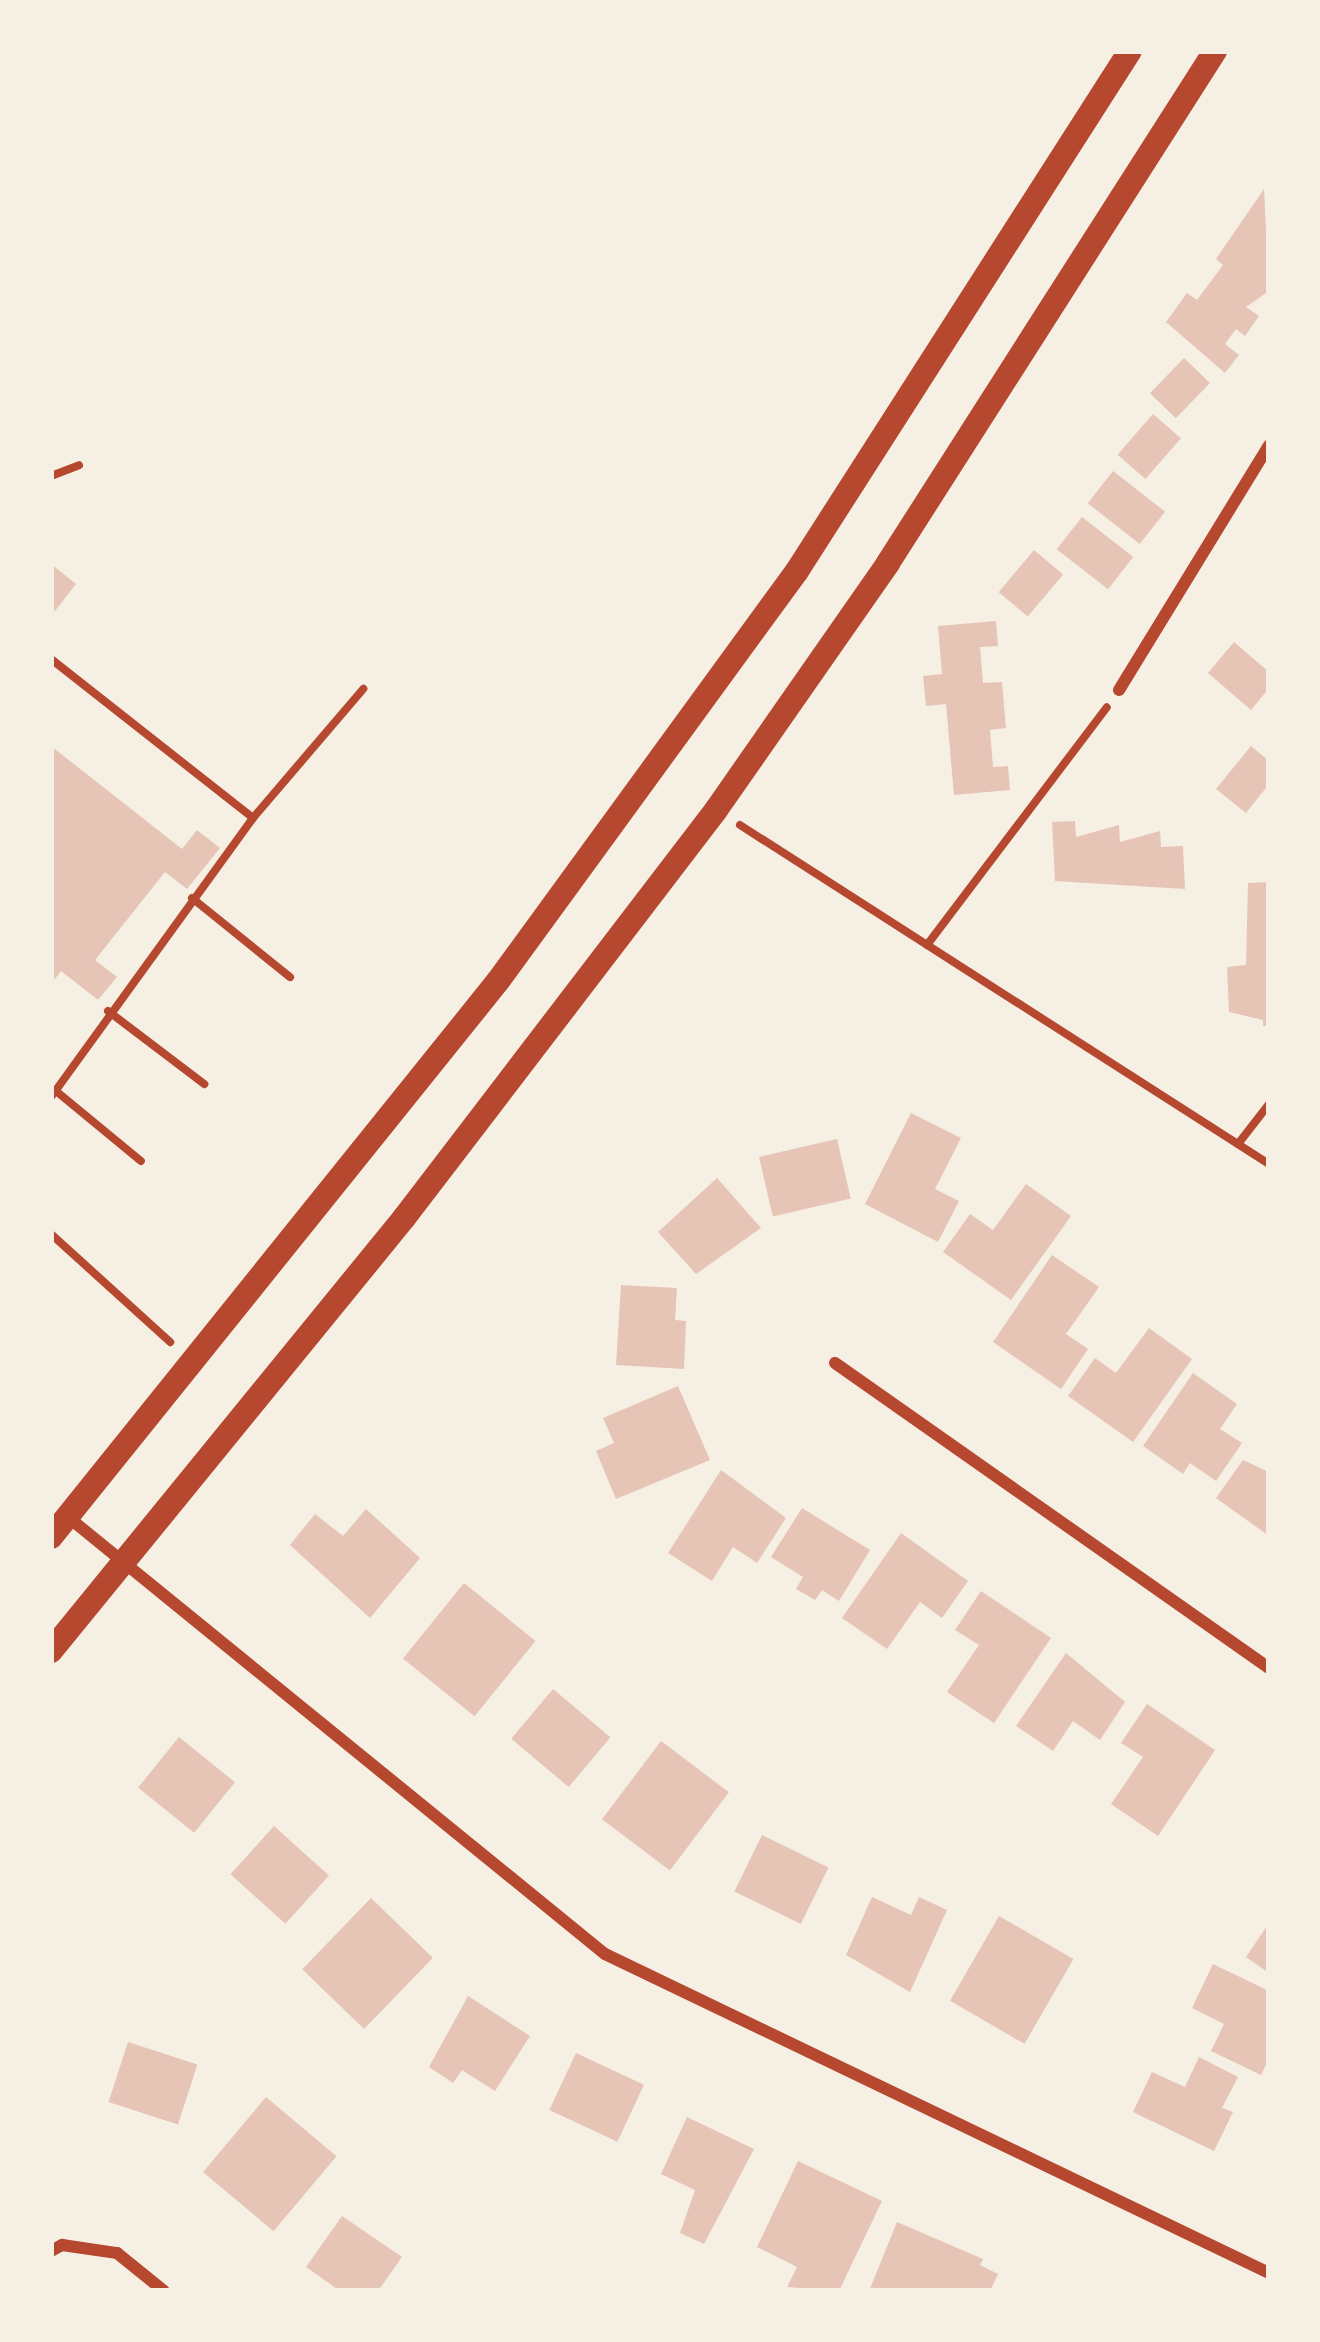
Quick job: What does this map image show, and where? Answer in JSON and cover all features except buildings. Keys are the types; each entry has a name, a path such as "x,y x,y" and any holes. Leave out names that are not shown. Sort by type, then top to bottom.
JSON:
{"main road":[{"path":"59,1527 195,1366 498,981 797,571 1130,51"},
{"path":"51,1651 404,1218 716,810 888,563 1215,51"}],"street":[{"path":"1119,690 1269,445"},
{"path":"835,1364 1269,1669"},
{"path":"59,1527 124,1565 605,1954 1269,2273"},
{"path":"51,2252 62,2245 117,2253 164,2291"}],"path":[{"path":"51,476 79,465"},
{"path":"51,659 254,818"},
{"path":"141,1161 53,1094 108,1011 254,818 363,689"},
{"path":"927,945 1119,690"},
{"path":"716,810 1269,1164"},
{"path":"193,898 290,976"},
{"path":"108,1011 203,1084"},
{"path":"1238,1144 1269,1104"},
{"path":"51,1234 195,1366"}]}
